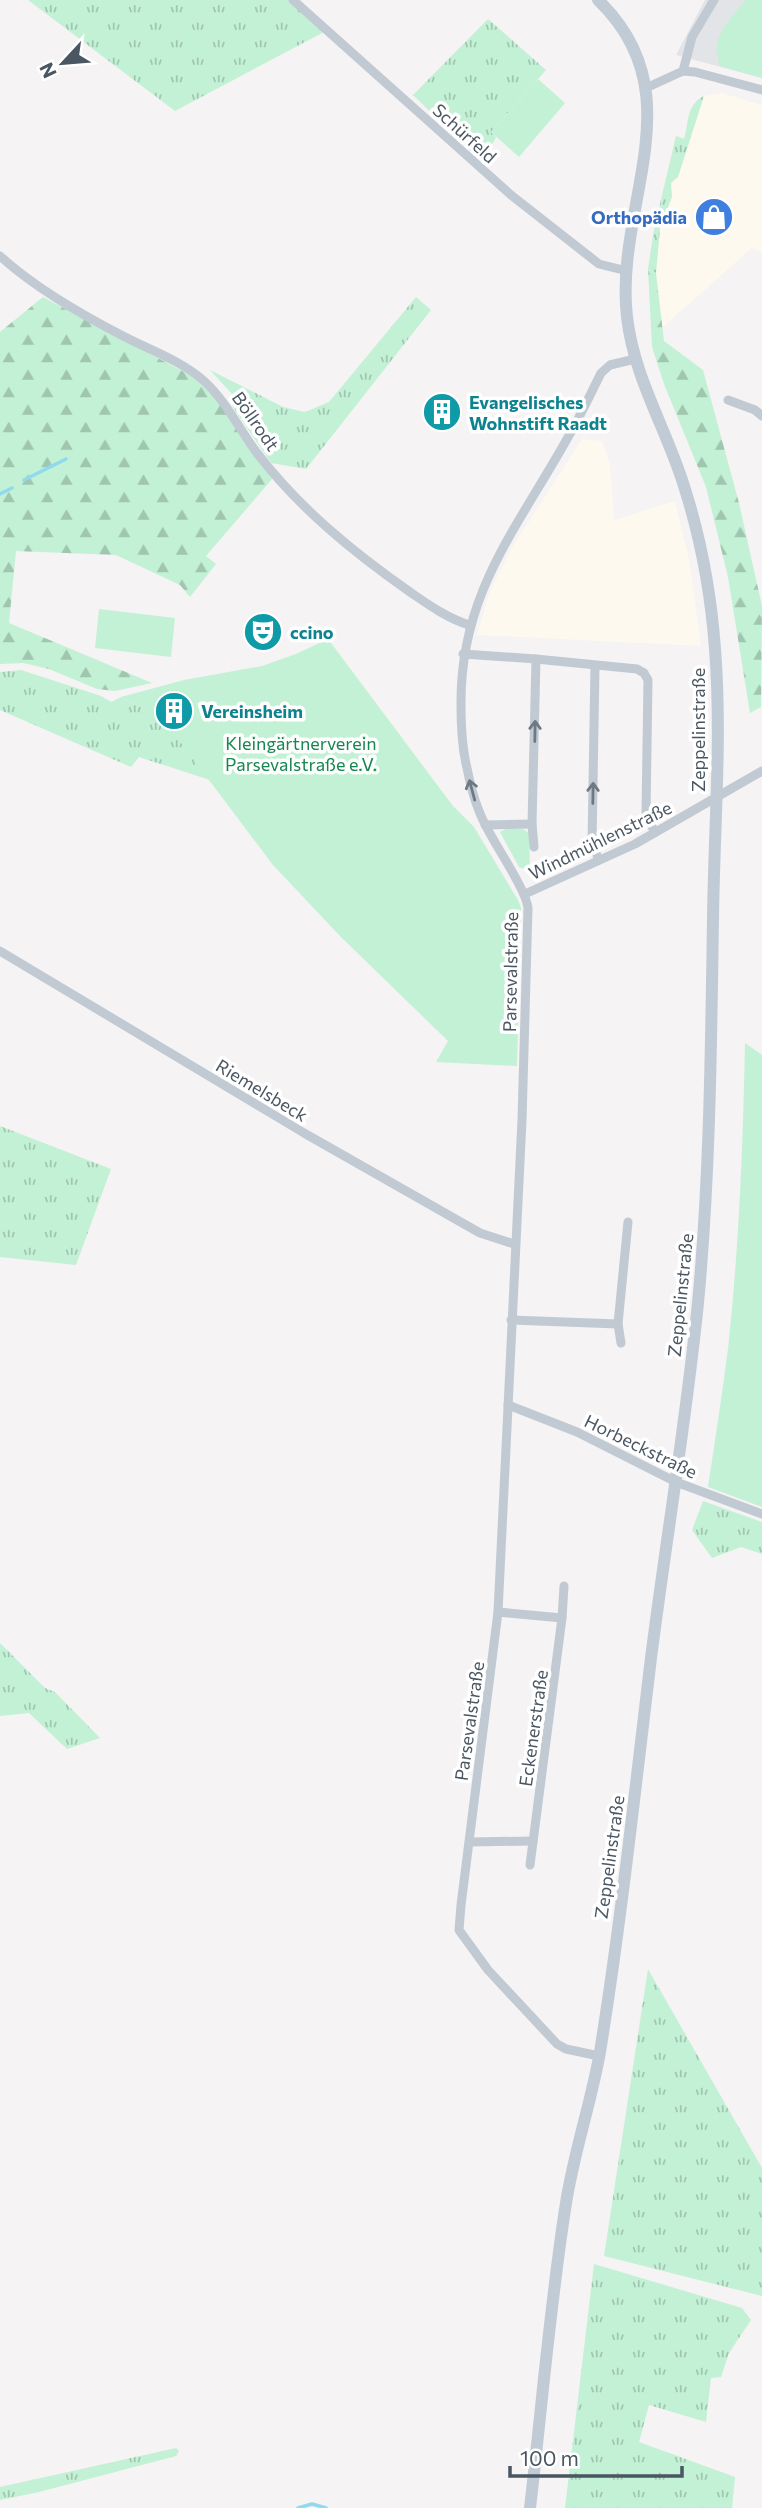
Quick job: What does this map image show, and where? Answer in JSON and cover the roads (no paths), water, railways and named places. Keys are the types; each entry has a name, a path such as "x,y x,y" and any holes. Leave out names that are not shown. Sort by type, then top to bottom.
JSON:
{"main road":[{"name":"Zeppelinstraße","path":"530,2508 567,2197 599,2056 676,1482 697,1309 705,1214 710,1094 715,650 705,566 684,485 644,389 635,359 626,308 627,271 647,124 646,88 638,55 626,32 598,0"}],"street":[{"name":"Schürfeld","path":"293,0 511,195 599,264 627,271"},
{"path":"683,71 692,37 714,0"},
{"path":"646,88 683,71 716,76 762,90"},
{"name":"Böllrodt","path":"0,257 49,292 120,334 190,370 203,380 222,399 257,452 323,525 396,582 451,619 469,625"},
{"name":"Parsevalstraße","path":"599,2056 566,2049 557,2044 488,1970 459,1930 498,1612 522,1120 528,908 525,894 485,825 466,766 461,730 463,654 469,625 486,580 568,439 601,373 610,365 635,359"},
{"path":"728,400 755,410 762,416"},
{"path":"463,654 637,669 644,673 648,680 646,813 654,831"},
{"path":"534,847 532,824 536,659"},
{"path":"594,666 592,844 599,860"},
{"name":"Windmühlenstraße","path":"525,894 635,844 762,771"},
{"path":"485,825 532,824"},
{"name":"Riemelsbeck","path":"0,951 304,1133 480,1233 514,1244"},
{"path":"621,1343 618,1324 628,1222"},
{"path":"511,1320 618,1324"},
{"name":"Horbeckstraße","path":"508,1405 577,1432 676,1482 762,1514"},
{"name":"Eckenerstraße","path":"530,1865 564,1586"},
{"path":"498,1612 562,1618"},
{"path":"470,1842 533,1841"}],"waterway":[{"path":"24,480 66,459"},
{"path":"0,494 12,488"},
{"path":"298,2508 312,2504 326,2508"}],"place":[{"name":"Orthopädia","path":"714,217"},
{"name":"Evangelisches Wohnstift Raadt","path":"442,412"},
{"name":"ccino","path":"263,632"},
{"name":"Vereinsheim","path":"174,711"}],"park label":[{"name":"Kleingärtnerverein Parsevalstraße e.V.","path":"301,753"}]}
